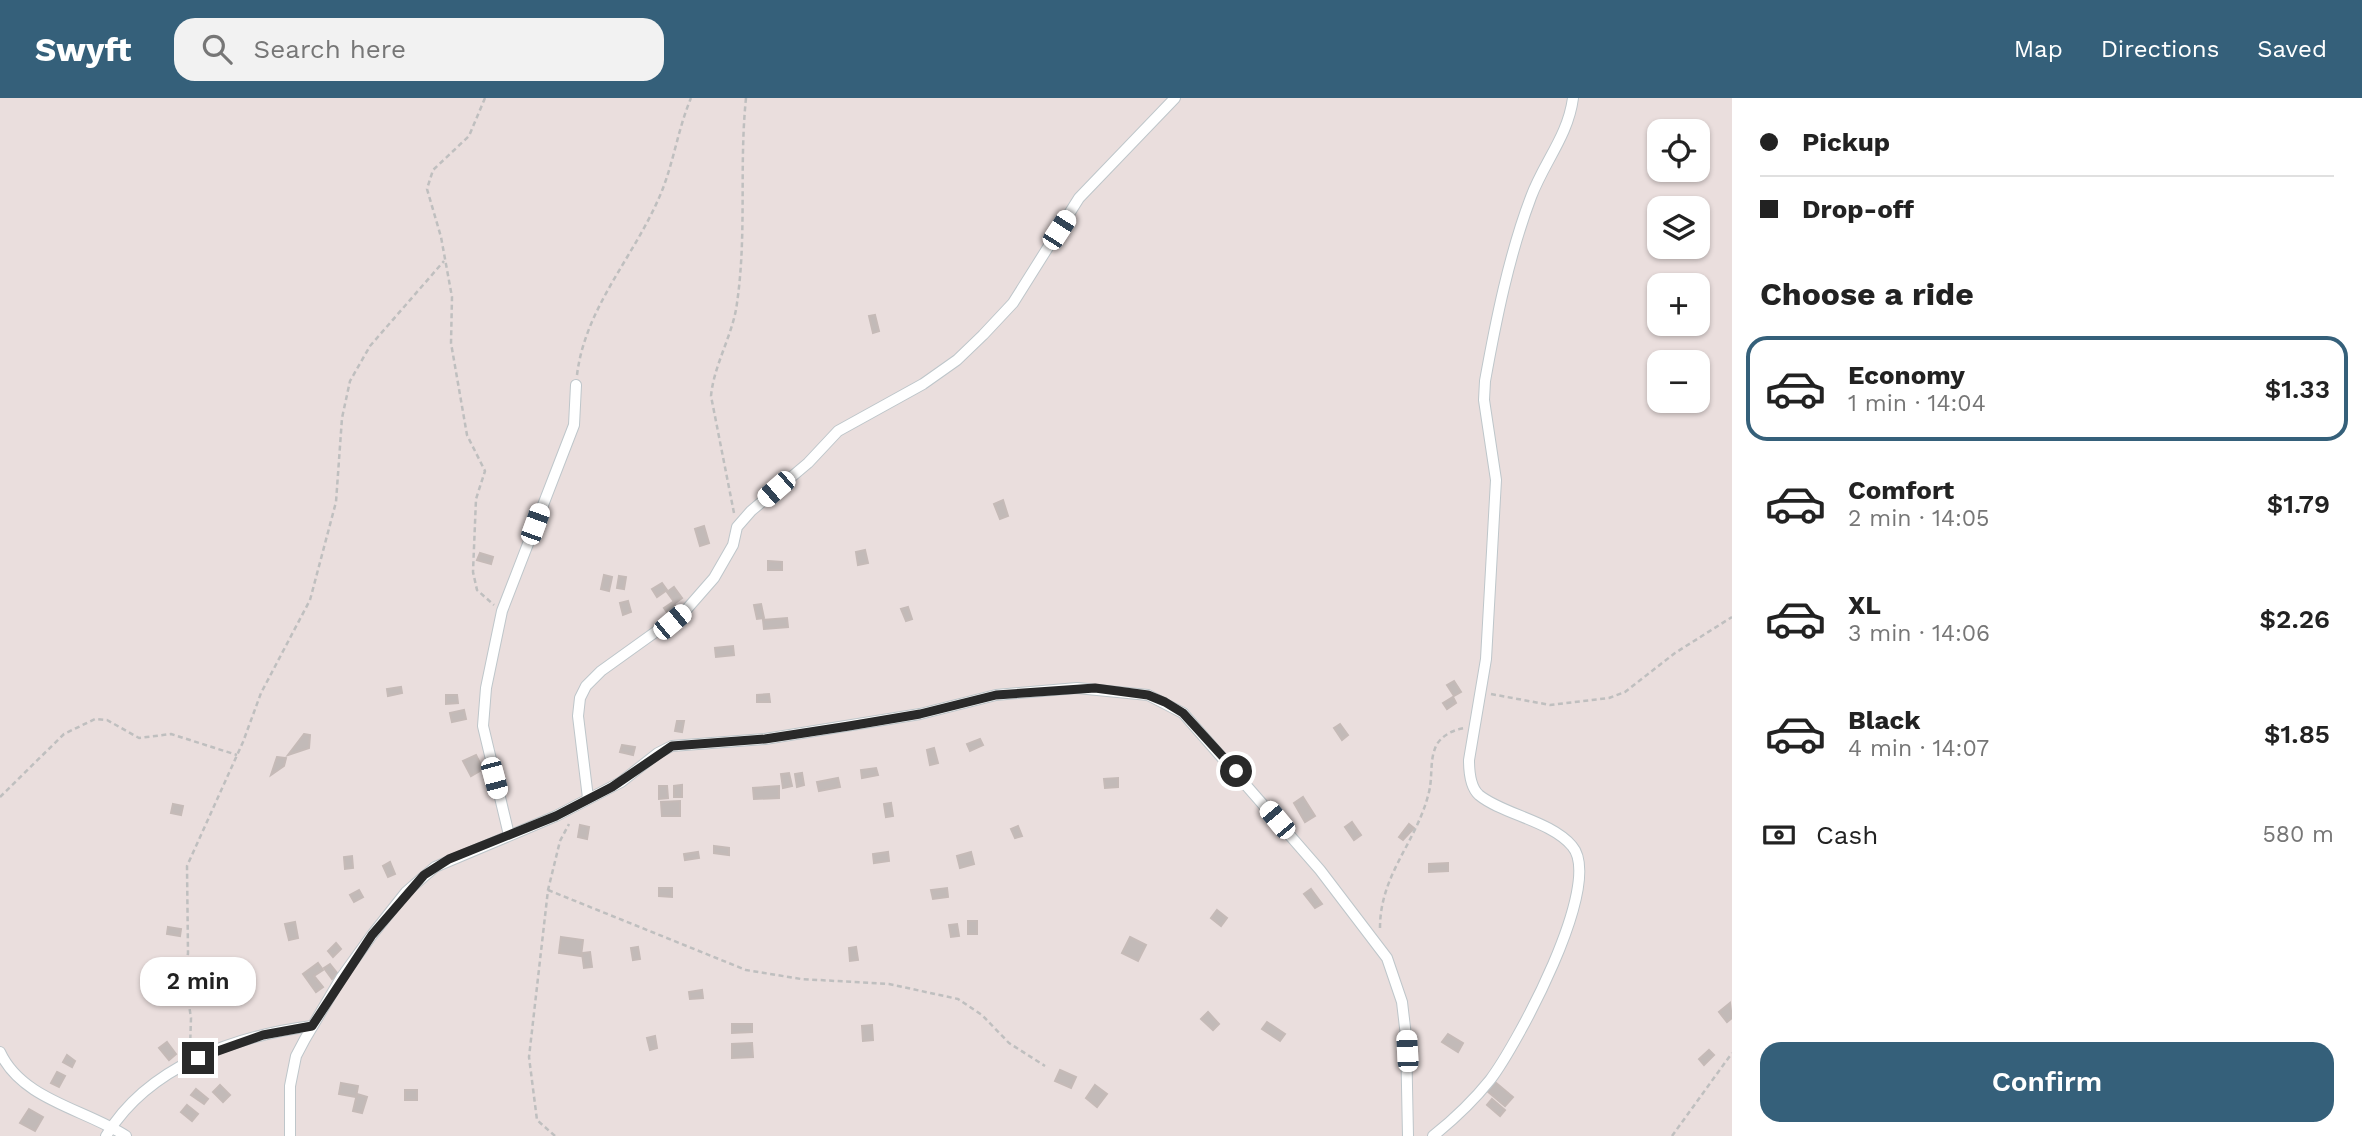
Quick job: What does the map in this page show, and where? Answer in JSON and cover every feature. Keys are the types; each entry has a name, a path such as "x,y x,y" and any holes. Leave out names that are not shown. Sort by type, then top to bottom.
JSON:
{"street":[{"path":"588,798 579,716 580,698 586,686 601,671 672,622 707,589 733,545 737,527 808,463 838,431 923,384 957,360 983,335 1013,303 1079,198 1175,98"},
{"path":"1433,1136 1492,1077 1537,1000 1563,941 1578,867 1577,853 1568,842 1542,825 1479,795 1474,788 1469,760 1486,659 1496,480 1484,400 1485,381 1511,266 1531,195 1566,132 1573,98"},
{"path":"509,835 483,726 486,688 502,611 517,565 570,439 574,425 576,385"},
{"path":"290,1136 296,1056 312,1026 341,978 406,892 435,866 588,798 630,776 658,753 686,744 765,739 920,714 996,695 1035,690 1114,689 1148,695 1183,713 1196,725 1320,870 1383,951 1402,1002 1408,1136"},
{"path":"109,1131 145,1089 176,1070 235,1043 285,1029 312,1026"},
{"path":"0,1052 21,1082 109,1131 126,1136"}],"path":[{"path":"485,98 469,136 433,170 427,198 441,237 452,297 451,343 467,435 485,471 476,499 474,580 480,594 502,611"},
{"path":"576,385 579,361 588,332 608,289 659,199 680,125 691,98"},
{"path":"737,527 711,396 712,381 737,306 745,219 746,98"},
{"path":"176,1070 188,1054 192,1038 185,979 188,953 187,866 237,755 261,693 296,630 315,584 336,502 342,418 350,381 370,346 444,261"},
{"path":"1481,691 1549,705 1609,698 1625,692 1675,653 1732,617"},
{"path":"0,797 64,734 95,719 107,720 139,738 171,734 237,755"},
{"path":"1383,951 1380,906 1384,890 1423,811 1429,792 1434,751 1448,733 1474,726"},
{"path":"555,1136 537,1120 529,1058 548,890 559,841 571,820"},
{"path":"548,890 746,970 801,979 890,984 958,999 982,1015 1014,1047 1045,1066"},
{"path":"1672,1136 1732,1053"}],"building":[{"path":"875,315 879,331 873,333 869,316"},
{"path":"1003,500 1008,516 1000,519 994,504"},
{"path":"704,526 709,543 700,546 695,529"},
{"path":"865,550 868,563 858,565 856,552"},
{"path":"480,553 493,557 491,564 477,560"},
{"path":"768,561 782,562 782,570 768,570"},
{"path":"604,575 612,577 609,591 601,589"},
{"path":"619,576 626,577 624,589 617,588"},
{"path":"662,583 667,590 657,597 652,589"},
{"path":"674,587 682,598 675,603 667,592"},
{"path":"628,601 631,612 623,615 620,603"},
{"path":"673,602 677,609 669,615 664,608"},
{"path":"761,604 764,618 757,619 754,605"},
{"path":"908,607 912,619 906,621 901,609"},
{"path":"787,618 788,627 764,629 763,620"},
{"path":"733,646 734,655 716,657 715,648"},
{"path":"1454,681 1461,692 1454,696 1447,685"},
{"path":"401,687 402,693 388,696 387,689"},
{"path":"769,694 770,702 757,702 757,695"},
{"path":"446,695 457,695 458,703 446,704"},
{"path":"1453,697 1456,703 1447,709 1443,703"},
{"path":"464,710 466,719 452,722 450,713"},
{"path":"677,721 684,721 682,732 675,731"},
{"path":"1340,724 1348,735 1342,740 1334,728"},
{"path":"304,734 310,735 309,748 288,755"},
{"path":"980,739 983,745 970,751 967,744"},
{"path":"622,745 635,747 633,755 620,752"},
{"path":"934,748 938,763 930,765 927,750"},
{"path":"476,755 483,769 471,776 463,761"},
{"path":"277,757 286,758 284,766 271,775"},
{"path":"876,768 878,775 862,778 861,770"},
{"path":"789,773 792,786 783,788 781,774"},
{"path":"802,773 804,785 797,787 795,774"},
{"path":"838,778 840,787 819,791 817,782"},
{"path":"1118,778 1118,787 1105,788 1104,779"},
{"path":"682,785 682,797 674,797 674,786"},
{"path":"659,786 667,786 668,798 659,799"},
{"path":"779,786 779,798 754,799 753,788"},
{"path":"1303,797 1315,816 1305,822 1294,803"},
{"path":"680,801 680,816 662,816 661,802"},
{"path":"891,803 893,816 886,817 884,804"},
{"path":"173,804 183,806 181,815 171,813"},
{"path":"1352,822 1361,835 1354,840 1345,827"},
{"path":"1409,824 1414,828 1403,840 1399,837"},
{"path":"580,825 589,827 587,839 578,837"},
{"path":"1018,826 1022,836 1015,838 1011,829"},
{"path":"714,846 729,848 729,855 714,853"},
{"path":"698,852 699,858 685,860 684,854"},
{"path":"888,852 889,861 874,863 873,854"},
{"path":"971,852 974,864 960,868 957,856"},
{"path":"352,856 353,868 345,869 344,857"},
{"path":"390,862 395,874 388,877 383,866"},
{"path":"1448,863 1448,871 1429,872 1429,864"},
{"path":"659,888 672,888 672,897 659,896"},
{"path":"947,888 948,897 933,899 931,890"},
{"path":"1311,889 1322,904 1315,908 1304,894"},
{"path":"359,890 363,897 354,902 350,895"},
{"path":"1217,910 1227,918 1221,926 1211,918"},
{"path":"968,921 977,921 977,934 968,934"},
{"path":"295,922 298,938 289,940 285,924"},
{"path":"957,924 959,936 951,937 949,925"},
{"path":"168,927 181,929 180,936 167,934"},
{"path":"561,937 583,940 581,956 559,953"},
{"path":"1130,937 1146,945 1138,961 1122,953"},
{"path":"336,943 341,949 333,957 328,951"},
{"path":"638,947 640,959 633,960 631,948"},
{"path":"856,947 858,960 850,961 849,948"},
{"path":"590,952 592,967 584,968 582,953"},
{"path":"174,960 184,962 182,970 172,967"},
{"path":"318,963 323,970 314,976 323,987 316,992 303,974"},
{"path":"330,964 338,974 332,979 324,968"},
{"path":"165,965 171,966 169,983 163,982"},
{"path":"702,990 703,998 690,999 689,992"},
{"path":"1730,1003 1732,1018 1727,1022 1719,1012"},
{"path":"1208,1012 1219,1024 1213,1030 1201,1019"},
{"path":"1267,1022 1285,1034 1280,1041 1262,1029"},
{"path":"732,1024 752,1024 752,1032 732,1033"},
{"path":"872,1025 873,1040 863,1041 862,1026"},
{"path":"1448,1034 1463,1043 1458,1052 1442,1042"},
{"path":"655,1036 657,1048 650,1050 647,1038"},
{"path":"167,1042 176,1054 169,1060 159,1048"},
{"path":"752,1043 753,1057 732,1058 732,1044"},
{"path":"1709,1050 1714,1055 1704,1065 1699,1059"},
{"path":"67,1055 75,1061 72,1067 63,1062"},
{"path":"1060,1070 1076,1077 1071,1088 1055,1081"},
{"path":"57,1072 65,1076 59,1087 51,1083"},
{"path":"1495,1082 1513,1097 1505,1106 1487,1091"},
{"path":"341,1083 358,1086 356,1097 339,1094"},
{"path":"220,1085 230,1095 223,1102 213,1092"},
{"path":"1095,1085 1107,1094 1097,1107 1086,1098"},
{"path":"196,1089 208,1099 204,1104 191,1095"},
{"path":"405,1090 417,1090 417,1100 405,1100"},
{"path":"357,1094 367,1097 362,1113 353,1111"},
{"path":"1492,1099 1505,1110 1500,1116 1487,1105"},
{"path":"187,1105 198,1114 192,1121 181,1112"},
{"path":"29,1109 43,1117 35,1131 20,1123"}],"route":[{"path":"198,1058 263,1035 312,1026 341,978 372,935 406,892 435,866 556,816 612,787 658,753 672,746 765,739 849,726 920,714 996,695 1035,690 1095,688 1148,695 1165,702 1196,725 1236,771"}]}
